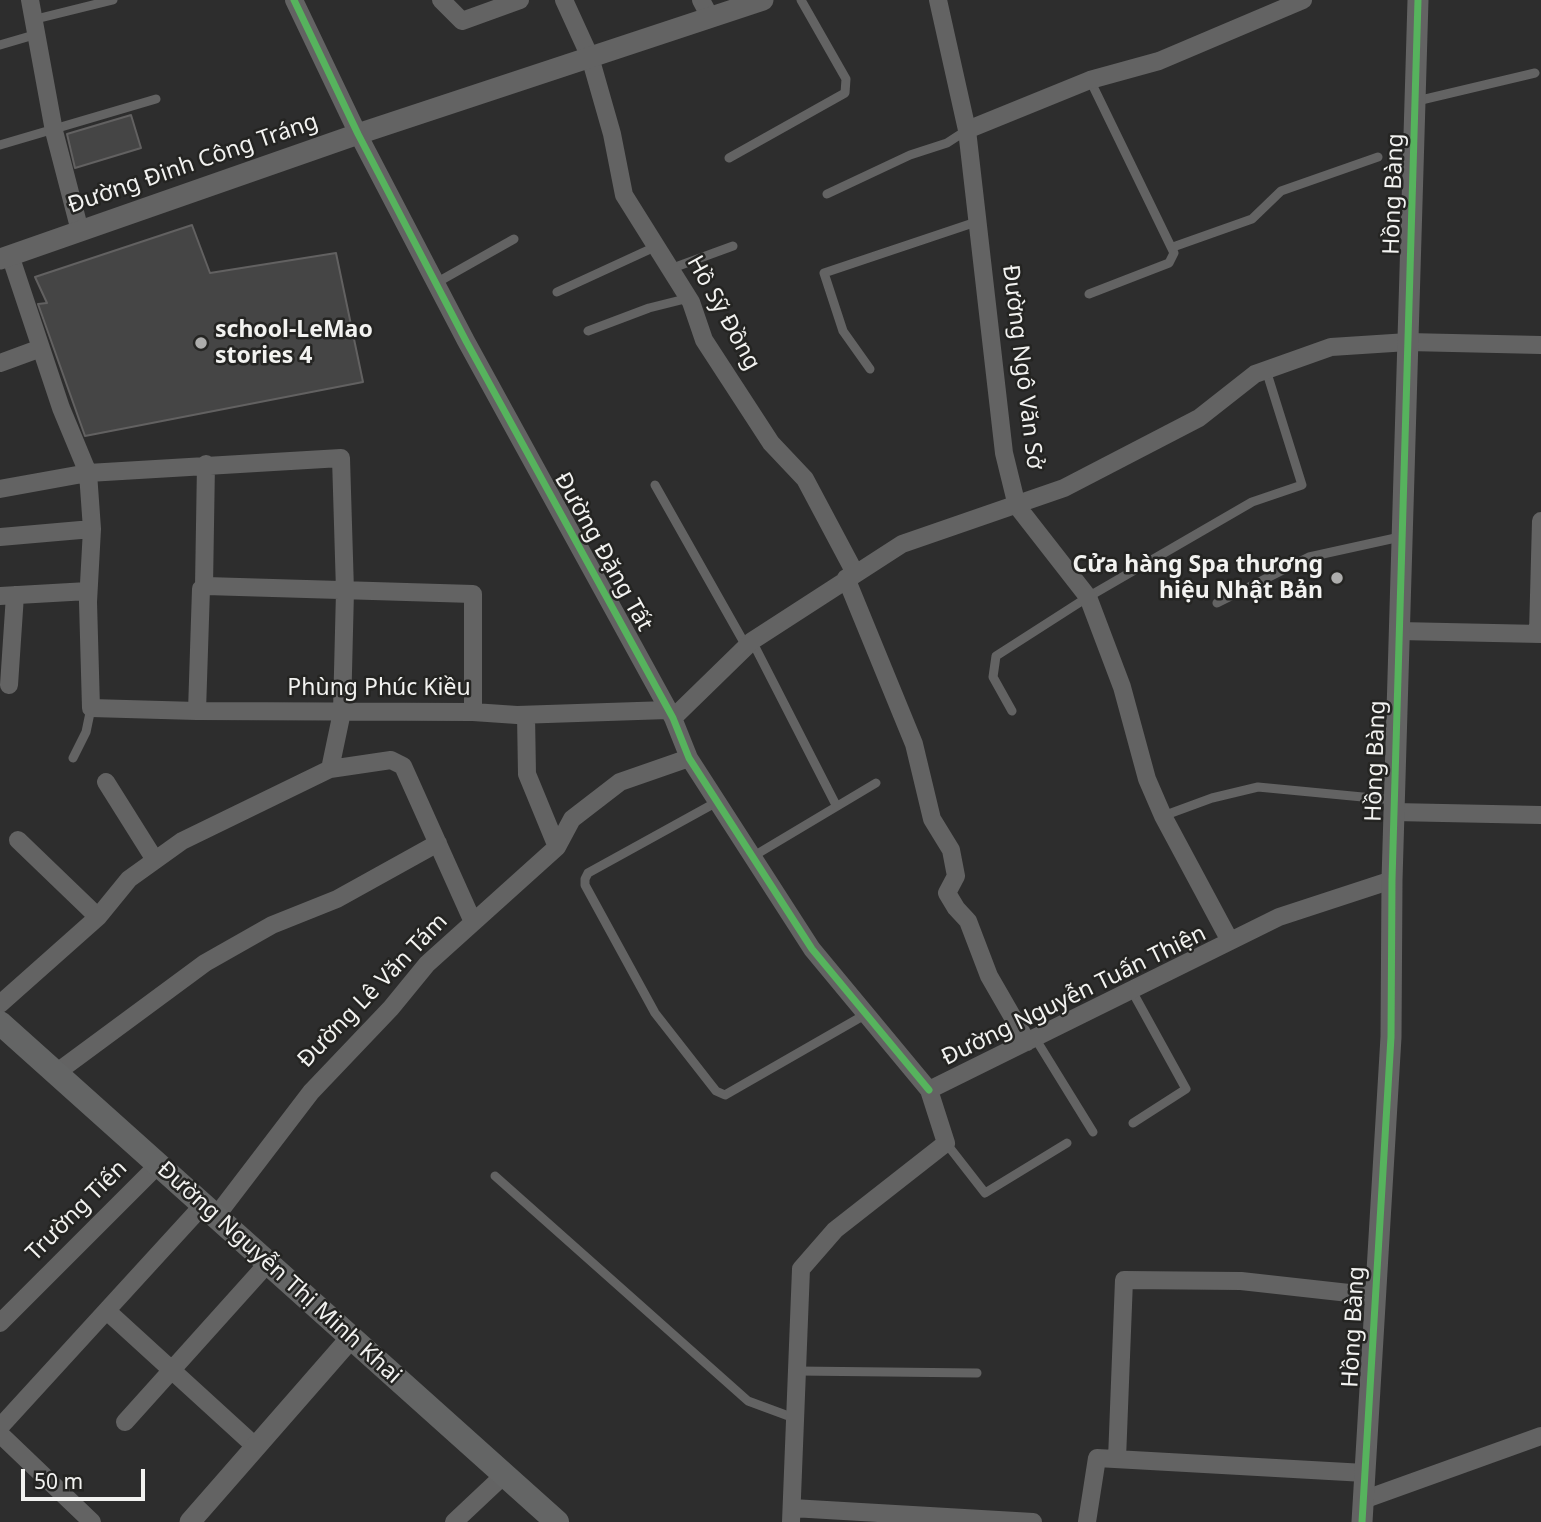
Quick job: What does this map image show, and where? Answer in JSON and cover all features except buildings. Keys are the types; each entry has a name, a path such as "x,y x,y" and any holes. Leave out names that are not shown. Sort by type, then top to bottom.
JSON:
{"main road":[{"name":"Đường Nguyễn Thị Minh Khai","path":"0,1023 211,1209 350,1339 557,1522"}],"street":[{"path":"30,0 54,131 80,231"},
{"name":"Đường Đặng Tất","path":"294,0 358,134 436,283 670,714 689,758 715,803 812,949 929,1090"},
{"path":"441,0 462,21 520,0"},
{"name":"Hồ Sỹ Đồng","path":"564,0 590,57 612,134 624,195 689,298 704,340 771,443 805,479 850,576 914,744 932,819 951,850 956,876 947,893 968,921 989,976 1031,1040"},
{"name":"Đường Đinh Công Tráng","path":"5,257 358,134 590,57 705,9 763,0"},
{"name":"Đường Ngô Văn Sở","path":"938,0 967,130 1004,453 1017,506 1088,597 1122,687 1147,779 1163,816 1230,941"},
{"path":"967,130 1090,80 1159,61 1303,0"},
{"name":"Hồng Bàng","path":"1362,1522 1391,1037 1392,880 1418,0"},
{"path":"5,257 88,473 92,529 88,590 90,708"},
{"path":"670,714 749,644 902,544 1064,488 1199,418 1255,374 1331,346 1408,342 1541,345"},
{"path":"0,363 41,348"},
{"path":"0,489 88,473 341,458 345,591 342,712 330,769"},
{"path":"197,711 204,586 206,464"},
{"path":"1399,631 1539,634 1541,521"},
{"path":"0,537 92,529"},
{"path":"204,586 473,594 473,712"},
{"path":"9,685 8,595 88,590"},
{"name":"Phùng Phúc Kiều","path":"90,708 473,712 526,715 670,714"},
{"path":"526,715 527,774 557,847"},
{"name":"Đường Lê Văn Tám","path":"0,1427 107,1311 211,1209 311,1092 391,1008 427,964 557,847 572,819 620,782 689,758"},
{"path":"0,1004 98,917 129,879 155,860 182,841 330,769 391,760 403,766 473,922"},
{"path":"106,782 155,860"},
{"path":"1394,806 1541,815"},
{"path":"18,840 98,917"},
{"path":"56,1073 205,962 272,925 337,899 438,843"},
{"name":"Đường Nguyễn Tuấn Thiện","path":"946,1143 929,1090 1279,917 1392,880"},
{"path":"946,1143 835,1230 801,1269 791,1515 1033,1522"},
{"name":"Trường Tiến","path":"0,1323 159,1164"},
{"path":"125,1422 268,1263"},
{"path":"1117,1459 1124,1280 1241,1281 1376,1296"},
{"path":"107,1311 256,1447"},
{"path":"196,1520 350,1339"},
{"path":"0,1434 92,1522"},
{"path":"1363,1500 1541,1436"},
{"path":"1087,1522 1097,1458 1365,1473"},
{"path":"454,1522 504,1475"}],"lane":[{"path":"0,45 33,28 113,0"},
{"path":"729,158 845,93 846,79 801,0"},
{"path":"1417,101 1535,74"},
{"path":"1089,294 1169,263 1173,259 1173,247 1090,80"},
{"path":"0,145 156,99"},
{"path":"827,194 910,155 947,143 967,130"},
{"path":"1173,247 1252,219 1281,191 1378,158"},
{"path":"870,369 843,331 824,273 979,221"},
{"path":"436,283 514,239"},
{"path":"557,292 657,246"},
{"path":"670,269 733,246"},
{"path":"588,331 637,312 689,298"},
{"path":"1012,711 993,677 996,656 1088,597 1252,502 1302,485 1266,370"},
{"path":"654,485 749,644 836,805"},
{"path":"1217,603 1310,557 1402,537"},
{"path":"72,758 86,732 90,708"},
{"path":"750,858 876,783"},
{"path":"1163,816 1212,798 1258,787 1394,806"},
{"path":"715,803 588,873 585,879 585,885 654,1013 716,1091 725,1095 867,1013"},
{"path":"1132,991 1186,1089 1133,1124"},
{"path":"1031,1040 1093,1132"},
{"path":"946,1143 985,1193 1067,1143"},
{"path":"495,1176 748,1401 794,1418"},
{"path":"797,1371 976,1373"}],"cycle path":[{"path":"294,0 358,134 466,341 673,718 689,758 812,949 929,1090"},
{"path":"1362,1522 1391,1037 1392,880 1418,0"}],"place":[{"name":"school-LeMao stories 4","path":"201,343"},
{"name":"Cửa hàng Spa thương hiệu Nhật Bản","path":"1337,578"}]}
